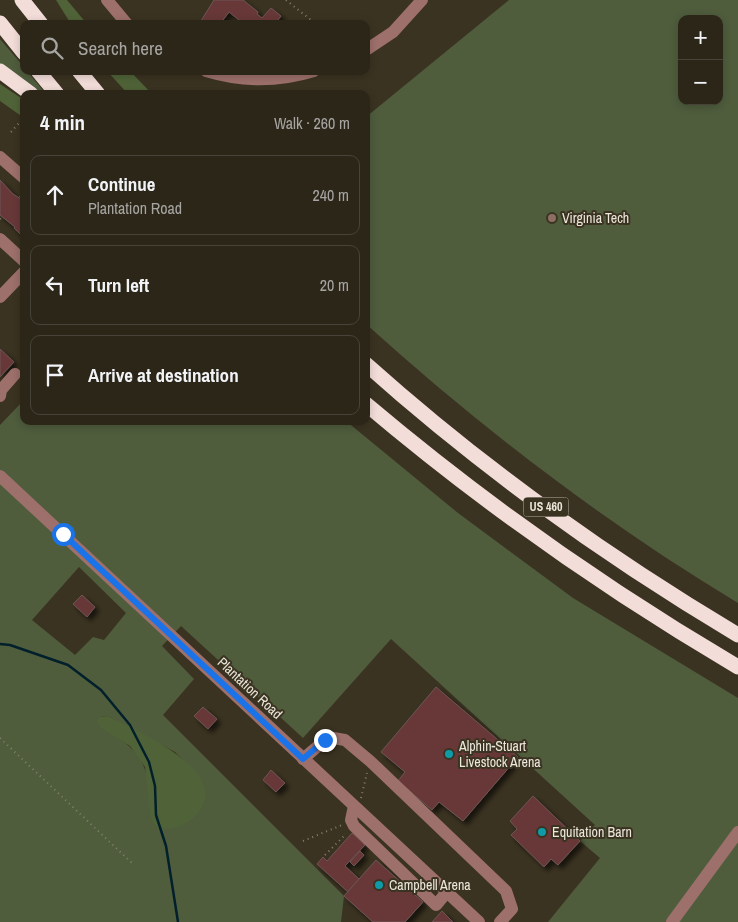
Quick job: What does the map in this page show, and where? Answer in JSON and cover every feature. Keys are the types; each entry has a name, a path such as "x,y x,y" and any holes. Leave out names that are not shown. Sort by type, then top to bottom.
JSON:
{"highway":[{"path":"25,3 37,20"},
{"path":"0,23 20,48"},
{"path":"0,71 26,90"},
{"path":"41,75 54,90"},
{"path":"82,75 95,90"},
{"name":"US 460","path":"370,367 442,428 541,504 629,566 738,635"},
{"name":"US 460","path":"370,407 435,461 538,538 612,589 738,667"}],"street":[{"path":"108,0 124,20"},
{"path":"370,47 393,32 422,0"},
{"path":"219,75 229,78 262,81 293,75"},
{"path":"0,157 20,174"},
{"path":"0,239 20,257"},
{"path":"0,297 20,276"},
{"path":"0,396 1,390 16,374"},
{"name":"Plantation Road","path":"0,476 303,759 357,804 479,922"},
{"path":"303,759 325,740 333,738 345,740 370,761 506,891 512,910 500,922"},
{"path":"357,804 353,823 436,905 447,892"},
{"path":"672,922 738,832"}],"path":[{"path":"286,0 311,20"},
{"path":"10,132 19,123"},
{"path":"0,738 133,864"},
{"path":"357,804 370,761"},
{"path":"303,841 353,823"},
{"path":"325,855 353,823"}],"green space":[{"path":"56,0 67,0 84,20 68,20"},
{"name":"Virginia Tech","path":"509,0 738,0 738,603 592,507 499,437 370,328 370,114"},
{"path":"0,39 20,62 20,75 30,75 43,90 32,90 0,64"},
{"path":"111,75 134,75 148,90 124,90"},
{"path":"0,84 20,97 20,115 0,101"},
{"path":"20,404 20,425 351,425 458,513 573,598 738,698 738,922 548,922 600,858 580,841 595,825 391,639 303,738 181,626 162,646 194,679 163,715 344,896 341,922 0,922 0,425","holes":["79,567 126,613 104,640 93,637 75,655 32,620","108,716 175,752 196,773 157,829 151,814 148,782 141,760 120,739 101,728 100,717"]},
{"path":"108,716 156,741 175,753 190,766 201,780 205,795 200,810 191,820 181,826 157,829 151,819 145,767 130,746 101,728 97,721 100,717"}],"building":[{"path":"214,0 243,0 258,12 257,14 262,18 271,8 281,16 278,20 239,20 229,12 223,20 202,20"},
{"path":"0,180 20,198 20,234 15,227 0,215"},
{"path":"0,349 14,362 0,377"},
{"path":"82,595 95,607 87,617 73,604"},
{"name":"Alphin-Stuart Livestock Arena","path":"436,687 518,757 463,821 439,802 432,810 398,781 405,772 381,752"},
{"path":"203,707 217,719 208,729 194,716"},
{"path":"271,770 285,783 276,792 263,780"},
{"name":"Equitation Barn","path":"533,796 580,841 558,865 551,859 544,867 511,835 517,829 510,821"},
{"path":"352,833 365,845 345,866 359,879 348,892 317,864 323,857 327,861"},
{"path":"360,851 364,855 354,866 350,862"},
{"name":"Campbell Arena","path":"376,860 423,902 405,922 373,922 344,896"},
{"path":"442,911 453,922 432,922"}],"waterway":[{"path":"0,644 10,645 68,665 101,690 130,725 149,762 155,786 156,815 166,846 178,922"}],"place":[{"name":"Virginia Tech","path":"552,218"},
{"name":"Alphin-Stuart Livestock Arena","path":"449,754"},
{"name":"Equitation Barn","path":"542,832"},
{"name":"Campbell Arena","path":"379,885"}],"route":[{"path":"63,534 303,759 325,740"}]}
